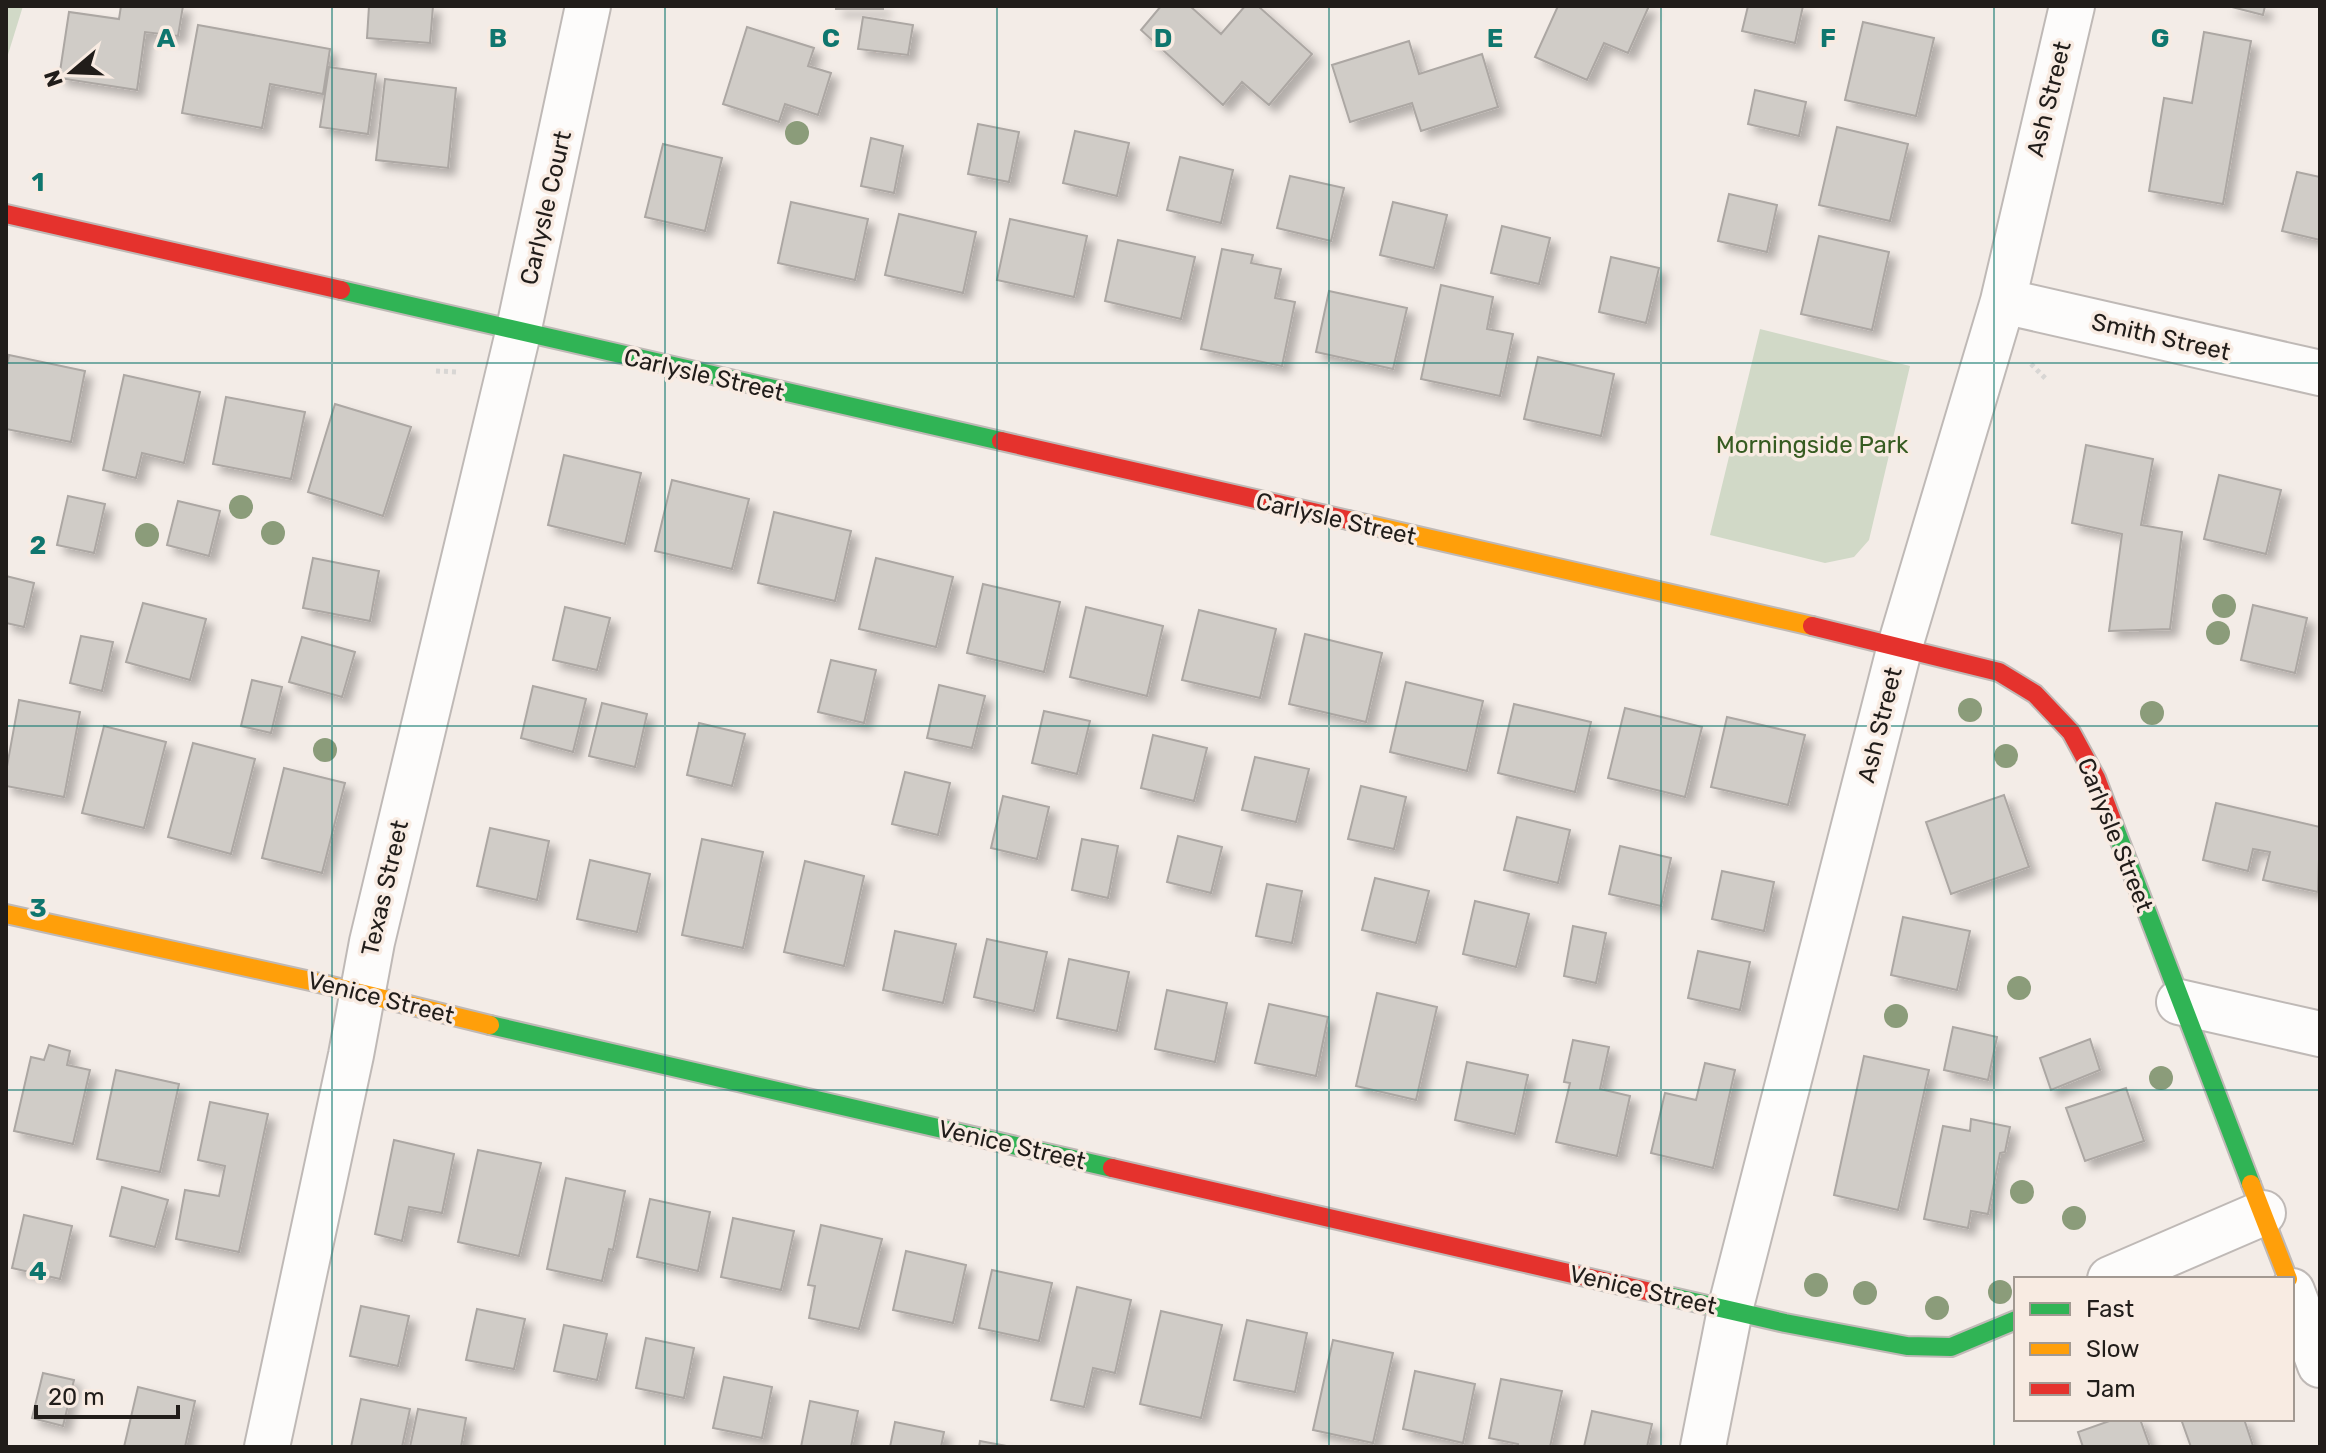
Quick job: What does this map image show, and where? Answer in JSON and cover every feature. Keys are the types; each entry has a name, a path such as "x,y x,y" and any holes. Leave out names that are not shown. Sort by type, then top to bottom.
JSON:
{"street":[{"path":"587,6 611,6"},
{"name":"Carlysle Court","path":"518,333 573,84 587,6"},
{"name":"Ash Street","path":"1703,1447 1730,1310 1900,646 2003,301 2072,6"},
{"name":"Carlysle Street","path":"6,214 1900,646 1999,672 2035,694 2071,732 2096,778 2179,1002 2287,1277"},
{"name":"Smith Street","path":"2003,301 2320,373"},
{"name":"Texas Street","path":"267,1447 351,1055 361,994 518,333"},
{"name":"Venice Street","path":"6,914 315,982 1785,1323 1907,1346 1951,1347 2014,1321"},
{"path":"2179,1002 2320,1034"},
{"path":"2115,1277 2263,1213"},
{"path":"2294,1296 2320,1365"}],"path":[{"path":"436,371 458,372"}],"green space":[{"path":"6,6 23,6 6,61"},
{"name":"Morningside Park","path":"1760,329 1910,366 1869,540 1854,557 1825,563 1710,535"}],"building":[{"path":"121,6 183,6 178,36 145,32 137,90 59,78 69,12 119,19"},
{"path":"369,6 433,6 430,43 367,38"},
{"path":"836,6 883,6 883,9 836,9"},
{"path":"1161,6 1190,6 1221,34 1245,6 1258,6 1312,54 1269,105 1242,82 1223,105 1141,30"},
{"path":"1558,6 1649,6 1628,53 1604,43 1587,80 1535,57"},
{"path":"1748,6 1803,6 1795,43 1742,31"},
{"path":"2228,6 2265,6 2263,15"},
{"path":"863,17 913,25 908,55 858,49"},
{"path":"1863,22 1934,38 1916,116 1845,100"},
{"path":"198,25 330,49 323,94 270,84 262,128 182,113"},
{"path":"747,27 814,48 808,66 831,73 818,115 785,104 779,122 723,104"},
{"path":"2204,32 2251,41 2223,204 2149,191 2164,98 2192,103"},
{"path":"1409,41 1419,74 1482,54 1498,107 1421,131 1412,103 1350,122 1332,65"},
{"path":"329,67 376,74 368,134 320,127"},
{"path":"385,79 456,88 448,168 376,160"},
{"path":"1755,90 1806,102 1799,136 1748,124"},
{"path":"978,124 1019,132 1009,182 968,174"},
{"path":"1837,127 1908,144 1890,221 1819,205"},
{"path":"1075,131 1129,143 1117,196 1063,183"},
{"path":"871,138 903,146 894,193 861,186"},
{"path":"663,144 722,158 705,231 645,217"},
{"path":"1180,157 1233,170 1221,223 1167,210"},
{"path":"2297,172 2320,177 2320,240 2282,231"},
{"path":"1290,176 1344,188 1331,241 1277,228"},
{"path":"1729,194 1777,205 1767,252 1718,241"},
{"path":"791,202 868,219 855,280 778,263"},
{"path":"1393,202 1447,215 1434,268 1380,255"},
{"path":"899,214 976,232 963,293 885,275"},
{"path":"1010,219 1087,236 1074,297 997,280"},
{"path":"1502,226 1550,238 1539,284 1491,273"},
{"path":"1819,236 1889,252 1872,330 1801,314"},
{"path":"1118,240 1195,257 1181,319 1105,301"},
{"path":"1222,249 1253,255 1251,263 1281,269 1275,298 1295,302 1282,366 1201,349"},
{"path":"1611,257 1659,268 1646,323 1599,312"},
{"path":"1441,285 1493,297 1487,329 1513,334 1500,396 1421,379"},
{"path":"1329,291 1407,308 1393,369 1316,352"},
{"path":"9,355 85,371 71,442 6,429"},
{"path":"1538,357 1614,374 1601,436 1524,419"},
{"path":"124,375 200,392 184,463 142,453 136,478 103,470"},
{"path":"226,397 305,412 291,479 213,464"},
{"path":"335,404 411,427 383,516 308,492"},
{"path":"2086,445 2153,459 2141,525 2182,532 2170,629 2109,631 2122,534 2072,523"},
{"path":"564,455 641,473 625,544 548,525"},
{"path":"2219,475 2281,490 2266,554 2204,539"},
{"path":"672,480 749,499 732,569 655,551"},
{"path":"68,496 105,504 94,553 57,545"},
{"path":"178,501 220,511 209,556 167,545"},
{"path":"774,512 851,531 835,601 758,583"},
{"path":"313,558 379,571 370,621 303,608"},
{"path":"876,558 953,577 936,647 859,629"},
{"path":"6,576 34,583 24,627 6,623"},
{"path":"983,584 1060,602 1044,672 967,653"},
{"path":"143,603 206,619 190,680 126,662"},
{"path":"2253,605 2307,618 2295,673 2241,660"},
{"path":"565,607 610,618 597,670 553,660"},
{"path":"1086,607 1163,626 1147,696 1070,677"},
{"path":"1199,610 1276,629 1260,698 1182,680"},
{"path":"1305,634 1382,653 1366,722 1289,704"},
{"path":"81,636 113,642 102,691 70,683"},
{"path":"302,637 355,652 342,697 289,682"},
{"path":"831,660 876,670 864,723 818,712"},
{"path":"252,680 282,687 271,733 241,726"},
{"path":"1406,682 1483,701 1467,771 1390,752"},
{"path":"939,685 985,696 972,748 927,738"},
{"path":"533,686 586,699 573,752 521,738"},
{"path":"19,700 80,712 64,797 6,786"},
{"path":"602,703 647,714 635,767 589,756"},
{"path":"1514,704 1591,722 1575,792 1498,773"},
{"path":"1625,708 1702,727 1685,797 1608,778"},
{"path":"1044,711 1090,721 1077,774 1032,763"},
{"path":"1727,717 1805,735 1788,805 1711,787"},
{"path":"699,723 745,734 732,786 687,775"},
{"path":"104,726 166,742 144,828 82,813"},
{"path":"1153,735 1207,748 1194,801 1141,788"},
{"path":"193,743 255,759 231,854 168,837"},
{"path":"1255,757 1309,769 1296,822 1242,810"},
{"path":"284,768 345,783 322,873 262,858"},
{"path":"905,772 950,783 938,835 892,824"},
{"path":"1361,786 1406,797 1394,849 1348,839"},
{"path":"2004,795 2029,867 1951,894 1926,822"},
{"path":"1003,796 1049,807 1037,859 991,848"},
{"path":"2216,803 2320,827 2318,892 2263,880 2270,852 2253,849 2248,871 2203,860"},
{"path":"1517,817 1570,830 1558,883 1504,870"},
{"path":"490,828 549,841 537,900 477,886"},
{"path":"1178,836 1222,847 1211,893 1167,882"},
{"path":"702,839 763,852 743,948 682,935"},
{"path":"1082,839 1118,846 1108,898 1072,890"},
{"path":"1620,846 1671,858 1661,906 1609,894"},
{"path":"590,860 650,874 637,932 577,919"},
{"path":"805,861 864,876 844,966 784,952"},
{"path":"1722,871 1774,882 1764,931 1712,919"},
{"path":"1375,878 1429,891 1416,943 1362,930"},
{"path":"1267,884 1302,891 1292,943 1256,936"},
{"path":"1475,901 1529,914 1516,967 1463,954"},
{"path":"1903,917 1970,931 1957,990 1891,975"},
{"path":"1573,926 1606,933 1596,983 1564,976"},
{"path":"895,931 956,944 943,1003 883,990"},
{"path":"987,939 1047,952 1034,1011 974,997"},
{"path":"1698,951 1750,962 1740,1010 1688,998"},
{"path":"1069,959 1129,972 1117,1031 1057,1018"},
{"path":"1167,990 1227,1003 1215,1062 1155,1049"},
{"path":"1377,993 1437,1007 1416,1100 1356,1086"},
{"path":"1269,1004 1328,1017 1316,1076 1255,1063"},
{"path":"1953,1027 1997,1037 1988,1080 1944,1070"},
{"path":"2090,1039 2100,1070 2051,1090 2040,1058"},
{"path":"1573,1040 1609,1047 1600,1089 1630,1096 1617,1156 1556,1142 1570,1083 1564,1082"},
{"path":"49,1045 70,1051 67,1065 90,1070 73,1144 14,1131 31,1057 44,1060"},
{"path":"1864,1056 1929,1070 1898,1210 1834,1195"},
{"path":"1467,1062 1528,1075 1515,1134 1455,1120"},
{"path":"1705,1063 1735,1070 1713,1168 1651,1153 1665,1093 1696,1100"},
{"path":"116,1070 179,1084 160,1172 97,1159"},
{"path":"2126,1088 2144,1141 2085,1161 2066,1108"},
{"path":"210,1102 268,1114 239,1252 176,1239 185,1190 219,1196 225,1166 198,1160"},
{"path":"1971,1119 2010,1127 2005,1152 2000,1153 1988,1214 1971,1211 1968,1228 1924,1219 1943,1126 1970,1131"},
{"path":"394,1140 454,1154 442,1213 409,1207 402,1241 375,1234"},
{"path":"478,1150 541,1163 519,1256 458,1242"},
{"path":"566,1178 625,1191 613,1250 609,1249 602,1281 547,1269"},
{"path":"122,1187 168,1200 155,1247 110,1236"},
{"path":"650,1199 710,1212 698,1271 637,1257"},
{"path":"24,1215 72,1226 60,1279 12,1268"},
{"path":"733,1218 794,1231 781,1290 721,1277"},
{"path":"821,1225 882,1239 859,1329 809,1318 815,1286 808,1285"},
{"path":"906,1251 966,1265 953,1323 893,1310"},
{"path":"992,1270 1052,1283 1039,1341 979,1328"},
{"path":"1077,1287 1131,1300 1115,1373 1093,1368 1084,1407 1051,1400"},
{"path":"361,1306 409,1316 398,1366 350,1356"},
{"path":"477,1309 525,1319 514,1369 466,1360"},
{"path":"1161,1311 1222,1325 1201,1418 1140,1404"},
{"path":"1247,1320 1307,1333 1295,1392 1234,1380"},
{"path":"564,1325 607,1334 597,1380 554,1371"},
{"path":"646,1338 694,1348 684,1398 636,1388"},
{"path":"1333,1340 1393,1353 1373,1443 1313,1430"},
{"path":"1415,1371 1475,1384 1463,1443 1403,1429"},
{"path":"43,1373 74,1380 63,1426 32,1418"},
{"path":"724,1377 772,1387 762,1438 713,1428"},
{"path":"1501,1379 1562,1391 1550,1447 1518,1447 1518,1444 1489,1438"},
{"path":"138,1387 195,1401 185,1447 124,1447"},
{"path":"361,1399 410,1409 402,1447 351,1447"},
{"path":"810,1401 858,1411 851,1447 801,1447"},
{"path":"418,1409 466,1418 461,1447 410,1447"},
{"path":"1592,1411 1652,1424 1647,1447 1584,1447"},
{"path":"2109,1421 2141,1421 2150,1447 2083,1447 2078,1432"},
{"path":"2182,1421 2245,1421 2253,1446 2191,1447"},
{"path":"895,1422 944,1432 941,1447 890,1447"},
{"path":"980,1441 1012,1447 979,1447"}],"traffic: fast":[{"path":"341,290 1001,441"},
{"path":"2113,823 2251,1184"},
{"path":"490,1025 1112,1168"},
{"path":"1668,1296 1785,1323 1907,1346 1951,1347 2014,1321"}],"traffic: slow":[{"path":"1348,520 1812,626"},
{"path":"6,914 315,982 490,1025"},
{"path":"2251,1184 2287,1277"}],"traffic: jam":[{"path":"6,214 341,290"},
{"path":"1001,441 1348,520"},
{"path":"1812,626 1999,672 2035,694 2071,732 2096,778 2113,823"},
{"path":"1112,1168 1668,1296"}]}
